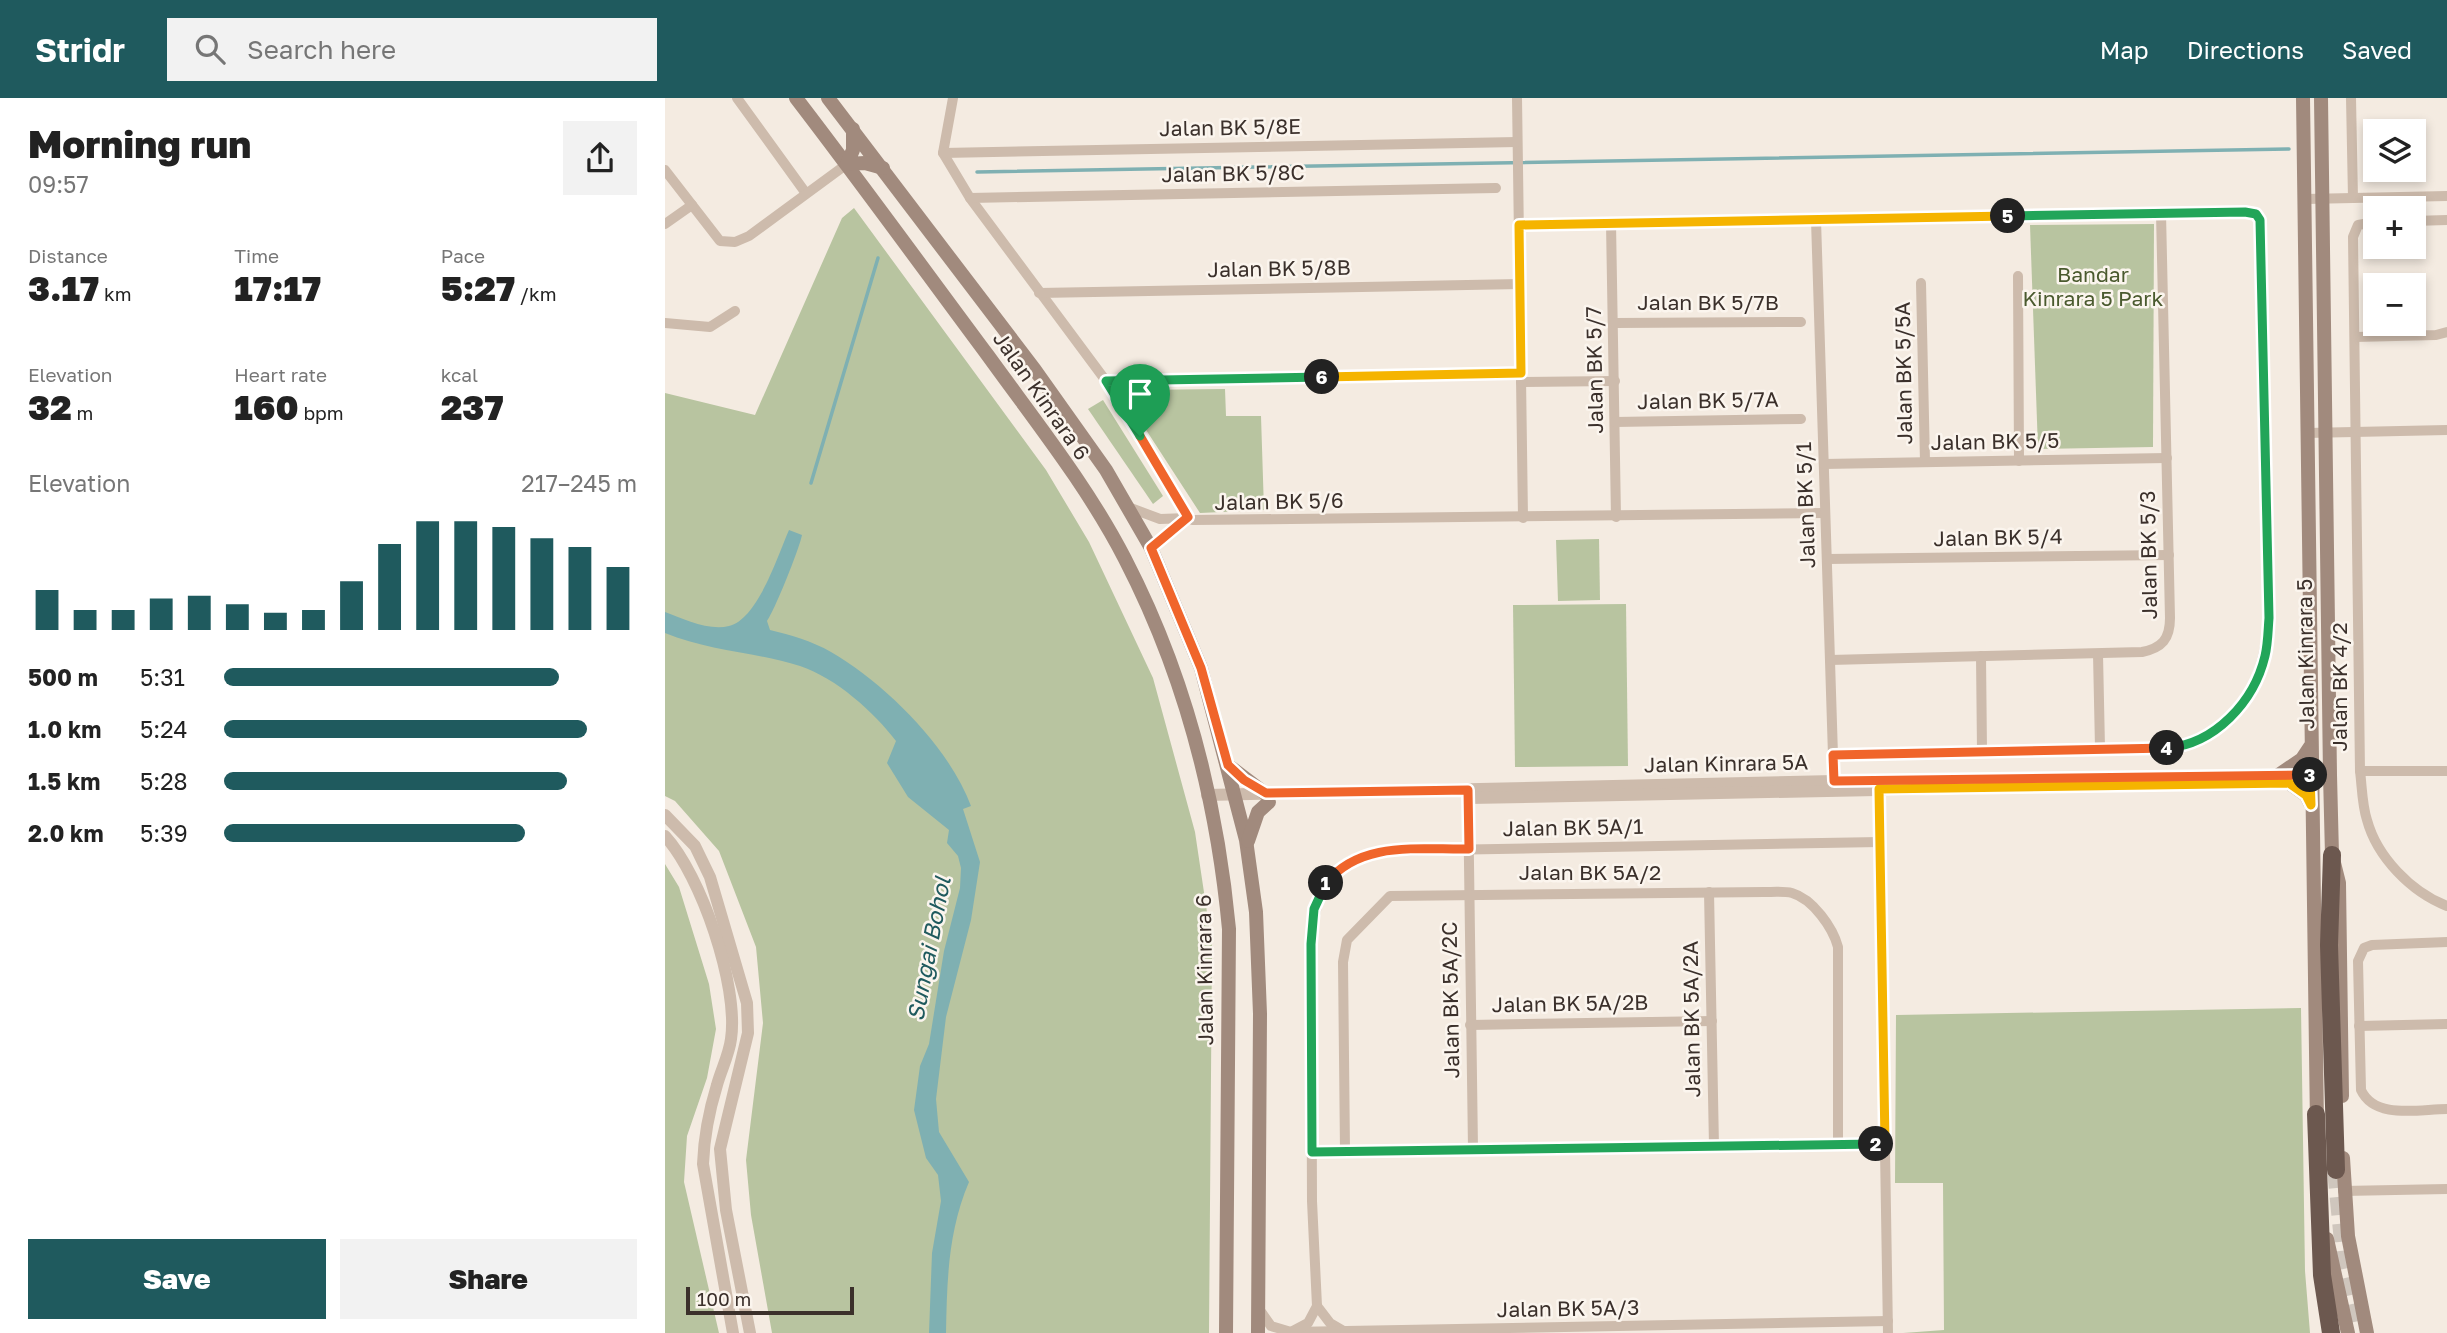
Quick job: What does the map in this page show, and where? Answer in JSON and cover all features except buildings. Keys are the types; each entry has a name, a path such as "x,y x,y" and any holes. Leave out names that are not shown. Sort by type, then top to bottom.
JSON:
{"highway":[{"path":"2332,855 2329,944 2336,1170"},
{"path":"2316,1114 2322,1275 2332,1333"}],"main road":[{"name":"Jalan Kinrara 6","path":"796,98 1038,425 1125,559 1175,672 1208,799 1224,876 1229,929 1226,1333"},
{"name":"Jalan Kinrara 6","path":"828,98 1073,423 1128,507 1151,548 1201,668 1247,846 1258,938 1258,1333"},
{"name":"Jalan Kinrara 5","path":"2303,98 2316,1114 2326,1236 2348,1333"},
{"name":"Jalan Kinrara 5","path":"2321,98 2330,779 2332,855 2339,892 2343,1191 2348,1236 2367,1333"},
{"path":"853,129 853,150 847,164 865,163 883,168"},
{"path":"2310,747 2283,779 2306,795 2311,805"},
{"path":"1228,765 1268,798 1258,812 1247,846"}],"street":[{"path":"737,98 805,192"},
{"path":"943,153 953,98"},
{"path":"1517,98 1523,518"},
{"path":"2351,98 2353,198"},
{"name":"Jalan BK 5/8E","path":"943,153 1517,142"},
{"name":"Jalan BK 5/6","path":"943,153 969,198 1106,381 1188,517 1200,522 1825,513"},
{"path":"665,170 720,241 735,242 749,236 805,192 847,164"},
{"name":"Jalan BK 5/8C","path":"969,198 1496,188"},
{"path":"2306,200 2447,196"},
{"path":"665,224 692,205"},
{"path":"1519,225 2245,212 2256,214 2260,220 2269,618 2266,655 2253,689 2245,701 2208,735 2170,748 1833,755"},
{"name":"Jalan BK 5/3","path":"1830,660 2098,654 2152,650 2161,646 2167,638 2170,627 2169,555 2161,214"},
{"name":"Jalan BK 5/1","path":"1816,220 1834,785"},
{"path":"2426,221 2447,220"},
{"name":"Jalan BK 5/7","path":"1611,223 1615,323 1616,517"},
{"name":"Jalan BK 4/2","path":"2363,224 2358,225 2353,237 2360,771 2367,820 2383,855 2405,879 2447,906"},
{"path":"2018,276 2019,461"},
{"name":"Jalan BK 5/8B","path":"1039,293 1520,284"},
{"name":"Jalan BK 5/5A","path":"1921,284 1925,462"},
{"path":"665,323 710,327 735,311"},
{"name":"Jalan BK 5/7B","path":"1615,323 1801,322"},
{"path":"2355,337 2436,335 2447,332"},
{"path":"1106,381 1521,377 1615,380"},
{"name":"Jalan BK 5/7A","path":"1615,422 1801,419"},
{"path":"2307,433 2447,430"},
{"name":"Jalan BK 5/5","path":"1824,464 2167,458"},
{"path":"1128,507 1160,519 1188,517"},
{"path":"1151,548 1188,517"},
{"name":"Jalan BK 5/4","path":"1827,559 2169,555"},
{"path":"2098,654 2101,748"},
{"path":"1981,656 1983,751"},
{"path":"2360,771 2447,771"},
{"name":"Jalan Kinrara 5A","path":"1208,799 1834,785 2330,779"},
{"path":"1879,785 1888,1333"},
{"name":"Jalan BK 5A/2C","path":"1468,794 1473,1149"},
{"path":"665,816 695,846 710,877 747,1003 748,1034 720,1149 726,1210 750,1333"},
{"path":"665,836 692,872 729,985 733,1011 731,1041 704,1136 703,1164 733,1333"},
{"name":"Jalan BK 5A/1","path":"1317,1306 1312,1152 1311,944 1318,897 1335,873 1356,858 1371,853 1880,842"},
{"name":"Jalan BK 5A/2","path":"1345,1151 1343,1003 1347,940 1390,896 1468,894 1709,892 1792,893 1801,897 1835,933 1839,962 1838,1144"},
{"name":"Jalan BK 5A/2A","path":"1709,892 1714,1146"},
{"path":"2447,942 2381,943 2364,948 2358,961 2361,1090 2371,1105 2378,1109 2447,1109"},
{"name":"Jalan BK 5A/2B","path":"1470,1025 1712,1021"},
{"path":"2359,1026 2447,1024"},
{"path":"1312,1152 1885,1143"},
{"path":"2343,1191 2447,1189"},
{"path":"1259,1310 1271,1326 1291,1332 1308,1323 1317,1306 1330,1323 1348,1332"},
{"name":"Jalan BK 5A/3","path":"1291,1332 1845,1327 1888,1321"}],"green space":[{"path":"854,208 1046,470 1089,542 1153,678 1195,832 1212,946 1209,1333 772,1333 751,1215 746,1160 763,1023 756,947 719,851 675,801 665,796 665,393 755,415 842,218"},
{"name":"Bandar Kinrara 5 Park","path":"2154,224 2153,447 2038,449 2030,225"},
{"path":"1225,389 1226,416 1261,416 1264,510 1200,513 1126,399 1135,390"},
{"path":"1103,400 1163,496 1153,504 1088,409"},
{"path":"1599,539 1600,600 1558,601 1556,540"},
{"path":"1626,604 1628,766 1515,767 1513,605"},
{"path":"665,864 679,887 709,984 716,1029 707,1078 687,1136 684,1182 719,1333 665,1333"},
{"path":"2301,1008 2305,1271 2310,1333 1903,1333 1944,1330 1943,1183 1895,1183 1896,1015"}],"water":[{"path":"789,530 802,535 786,580 767,621 770,630 831,652 852,665 894,699 932,740 948,762 971,806 963,809 980,862 971,920 946,1017 936,1099 939,1132 969,1182 953,1238 948,1275 946,1333 929,1333 932,1253 941,1201 938,1175 926,1158 914,1110 920,1066 929,1044 944,951 960,888 961,868 958,856 947,843 949,830 908,797 887,763 896,741 877,719 840,687 800,666 698,644 665,633 665,612 696,624 713,627 729,626 739,621 749,612 766,585"}],"waterway":[{"path":"977,172 2289,149"},
{"path":"811,483 878,258"}],"tunnel":[{"path":"2336,1170 2345,1262 2360,1329"}],"route":[{"path":"2245,212 2256,214 2260,220 2269,618 2266,655 2253,689 2245,701 2232,716 2208,735 2170,748 1833,755 1834,781 2310,775 2311,805 2306,795 2289,783 1879,789 1885,1143 1312,1152 1311,944 1314,909 1318,897 1327,882 1347,863 1371,853 1469,849 1468,790 1266,793 1244,780 1228,765 1201,668 1185,623 1151,548 1188,517 1140,436 1106,381 1521,373 1519,225 2245,212"}],"water label":[{"name":"Sungai Bohol","path":"929,949"}]}
